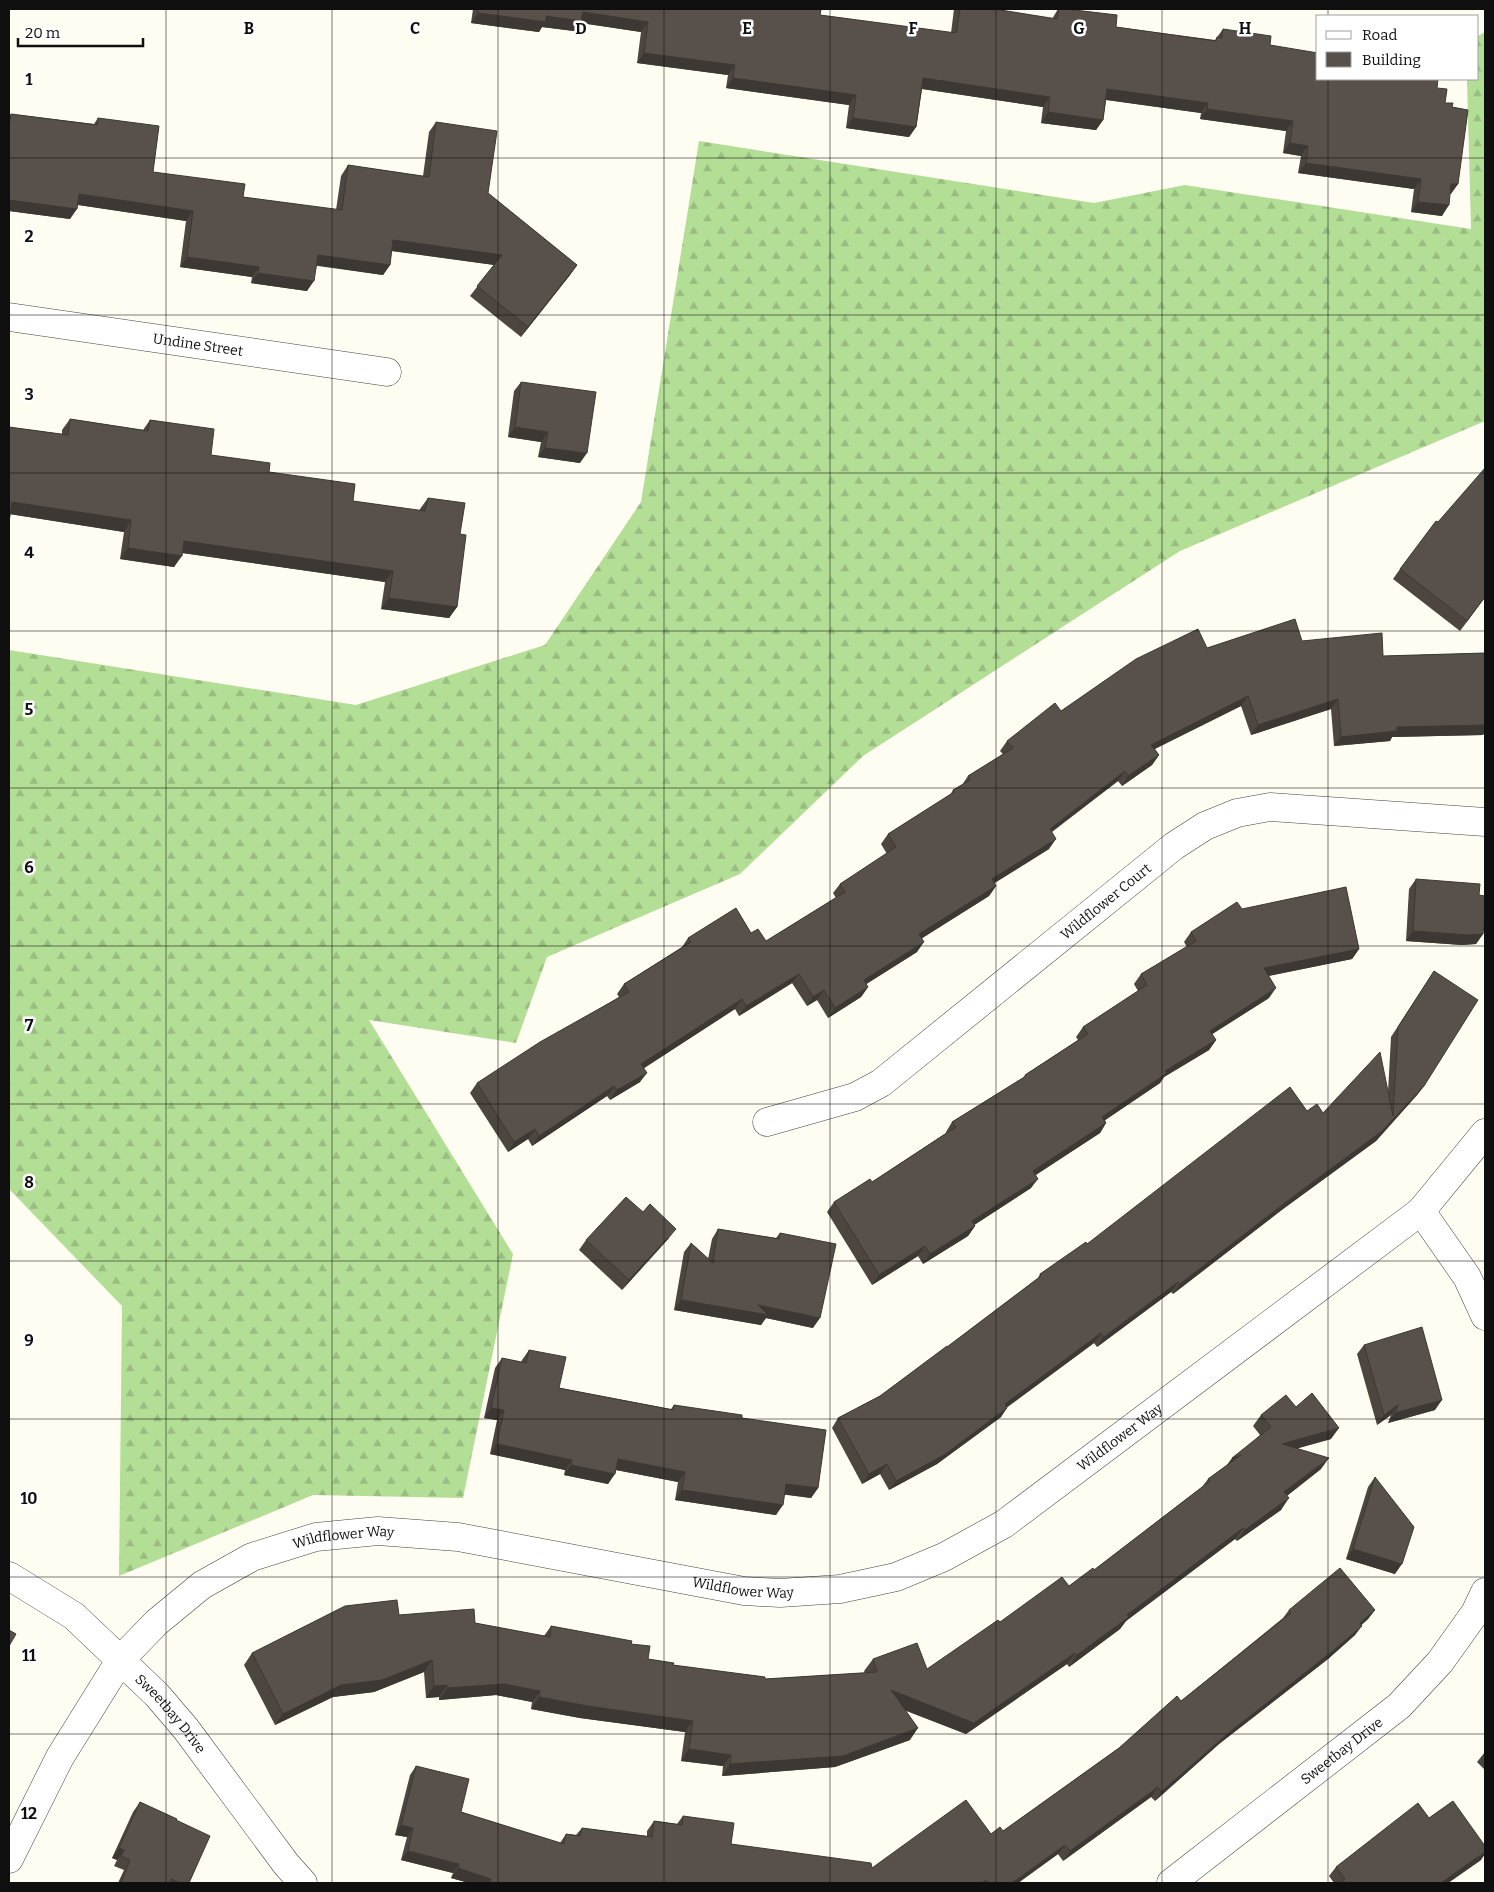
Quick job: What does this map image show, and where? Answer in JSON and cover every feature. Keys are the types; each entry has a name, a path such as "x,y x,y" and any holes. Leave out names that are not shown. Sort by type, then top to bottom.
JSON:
{"street":[{"name":"Undine Street","path":"9,317 388,372"},
{"name":"Wildflower Court","path":"767,1122 855,1097 881,1083 1174,846 1205,826 1237,812 1270,807 1485,822"},
{"name":"Wildflower Way","path":"9,1859 60,1757 121,1659 157,1622 202,1585 252,1557 316,1537 378,1531 458,1537 744,1591 780,1593 840,1589 896,1577 944,1556 1004,1524 1420,1211 1485,1133"},
{"path":"1420,1211 1467,1277 1485,1316"},
{"name":"Sweetbay Drive","path":"9,1576 74,1616 157,1695 186,1729 286,1864 303,1883"},
{"name":"Sweetbay Drive","path":"1171,1883 1399,1706 1440,1662 1475,1612 1485,1592"}],"green space":[{"path":"1485,32 1485,421 1180,551 863,756 740,874 547,957 516,1043 369,1020 513,1254 463,1498 313,1495 119,1576 122,1306 9,1189 9,650 356,705 545,645 641,502 699,141 1094,203 1185,185 1471,229 1467,80 1479,80 1479,35"}],"building":[{"path":"478,9 821,9 820,15 956,33 960,9 994,9 1057,19 1059,9 1066,9 1117,15 1116,27 1216,41 1217,37 1222,38 1223,29 1271,36 1270,45 1316,53 1316,80 1438,80 1437,88 1447,89 1445,103 1453,103 1452,107 1468,110 1458,184 1451,184 1449,205 1418,202 1421,179 1306,163 1308,146 1290,143 1293,121 1207,109 1208,103 1107,89 1103,120 1048,112 1050,97 923,78 916,127 853,118 856,95 733,78 735,65 644,53 648,22 583,12 581,21 546,16 546,22 478,13"},
{"path":"11,114 97,125 98,118 159,126 153,172 245,184 243,197 342,210 348,165 429,177 436,122 497,131 488,193 577,265 528,327 477,286 502,255 393,240 390,265 318,255 314,281 258,273 259,267 187,257 193,211 79,194 77,209 9,200 9,126"},
{"path":"521,382 596,392 587,453 545,448 548,432 515,427"},
{"path":"70,419 148,431 150,420 214,429 211,455 270,463 269,472 355,484 353,501 425,511 428,498 465,503 460,534 466,535 457,607 389,598 393,571 184,541 182,556 128,548 131,520 12,502 9,522 9,427 68,435"},
{"path":"1485,468 1485,597 1467,621 1400,569 1436,521 1438,522"},
{"path":"1295,619 1302,641 1382,633 1383,656 1485,653 1485,725 1397,727 1397,731 1341,737 1338,699 1258,725 1248,696 1151,745 1159,755 1128,776 1125,771 1050,829 1056,839 992,879 996,886 919,934 924,942 864,980 868,987 835,1008 824,990 813,997 799,974 746,1006 742,999 641,1064 647,1073 617,1090 614,1086 539,1136 535,1129 514,1142 477,1083 540,1042 629,992 624,984 691,942 688,938 736,908 751,933 758,929 766,941 845,892 840,884 896,847 888,834 954,792 953,790 970,780 968,776 1013,748 1007,741 1055,703 1061,711 1136,659 1198,629 1207,648"},
{"path":"1416,879 1480,884 1479,895 1485,896 1483,934 1469,935 1413,931"},
{"path":"1346,887 1359,949 1264,968 1276,988 1210,1031 1216,1040 1165,1071 1167,1073 1102,1117 1106,1123 1033,1171 1038,1179 972,1221 975,1226 930,1254 925,1246 879,1275 834,1202 870,1179 872,1182 956,1127 952,1122 1026,1076 1088,1034 1083,1027 1147,985 1141,974 1196,941 1191,932 1237,902 1242,909"},
{"path":"1434,971 1478,1000 1424,1086 1382,1131 1180,1284 1178,1282 1104,1337 1101,1333 1005,1404 1007,1408 944,1455 896,1481 887,1464 869,1474 838,1418 880,1396 947,1347 1041,1276 1040,1274 1086,1242 1087,1244 1290,1087 1307,1111 1317,1104 1323,1113 1380,1052 1393,1116 1398,1027"},
{"path":"626,1197 643,1212 650,1204 676,1229 629,1280 586,1240"},
{"path":"718,1229 779,1239 780,1233 836,1244 820,1318 758,1305 768,1315 681,1300 691,1243 713,1263"},
{"path":"1422,1327 1442,1400 1395,1413 1398,1405 1384,1415 1364,1345"},
{"path":"529,1350 566,1357 559,1388 673,1410 674,1405 742,1415 742,1418 826,1430 818,1488 786,1484 783,1505 682,1490 685,1472 618,1459 615,1474 571,1465 572,1460 497,1444 504,1410 491,1408 502,1358 526,1363"},
{"path":"1312,1393 1339,1428 1282,1444 1329,1458 1284,1492 1289,1498 1245,1530 1243,1528 1077,1655 1075,1653 974,1723 891,1690 918,1728 843,1756 730,1764 731,1755 689,1749 693,1721 539,1697 540,1691 504,1684 447,1688 447,1685 434,1686 432,1660 382,1680 341,1685 283,1714 252,1653 345,1606 397,1600 399,1615 474,1609 475,1623 550,1637 551,1626 632,1641 631,1644 650,1646 648,1659 674,1663 673,1665 765,1677 765,1679 877,1672 873,1659 917,1643 927,1669 998,1620 1000,1622 1062,1577 1069,1586 1093,1568 1094,1570 1241,1455 1232,1458 1271,1427 1261,1415 1286,1395 1296,1407"},
{"path":"1375,1477 1414,1527 1402,1564 1353,1549"},
{"path":"1340,1568 1375,1610 1360,1623 1362,1626 1226,1735 1161,1792 1158,1787 1070,1851 1065,1845 1012,1883 989,1883 986,1880 982,1883 490,1883 491,1879 458,1868 459,1864 408,1851 413,1828 401,1825 416,1766 469,1779 461,1812 564,1844 566,1834 580,1836 582,1828 652,1837 654,1821 682,1825 683,1816 734,1823 731,1844 871,1863 872,1868 966,1800 991,1834 1000,1827 1003,1831 1119,1748 1177,1696 1181,1701 1291,1613 1289,1610"},
{"path":"9,1630 16,1634 9,1646"},
{"path":"1453,1801 1485,1846 1485,1852 1441,1883 1345,1883 1343,1880 1345,1879 1336,1867 1418,1803 1429,1818"},
{"path":"140,1802 210,1836 189,1883 180,1883 171,1879 170,1883 121,1883 130,1860 121,1856 124,1850 119,1848"}]}
